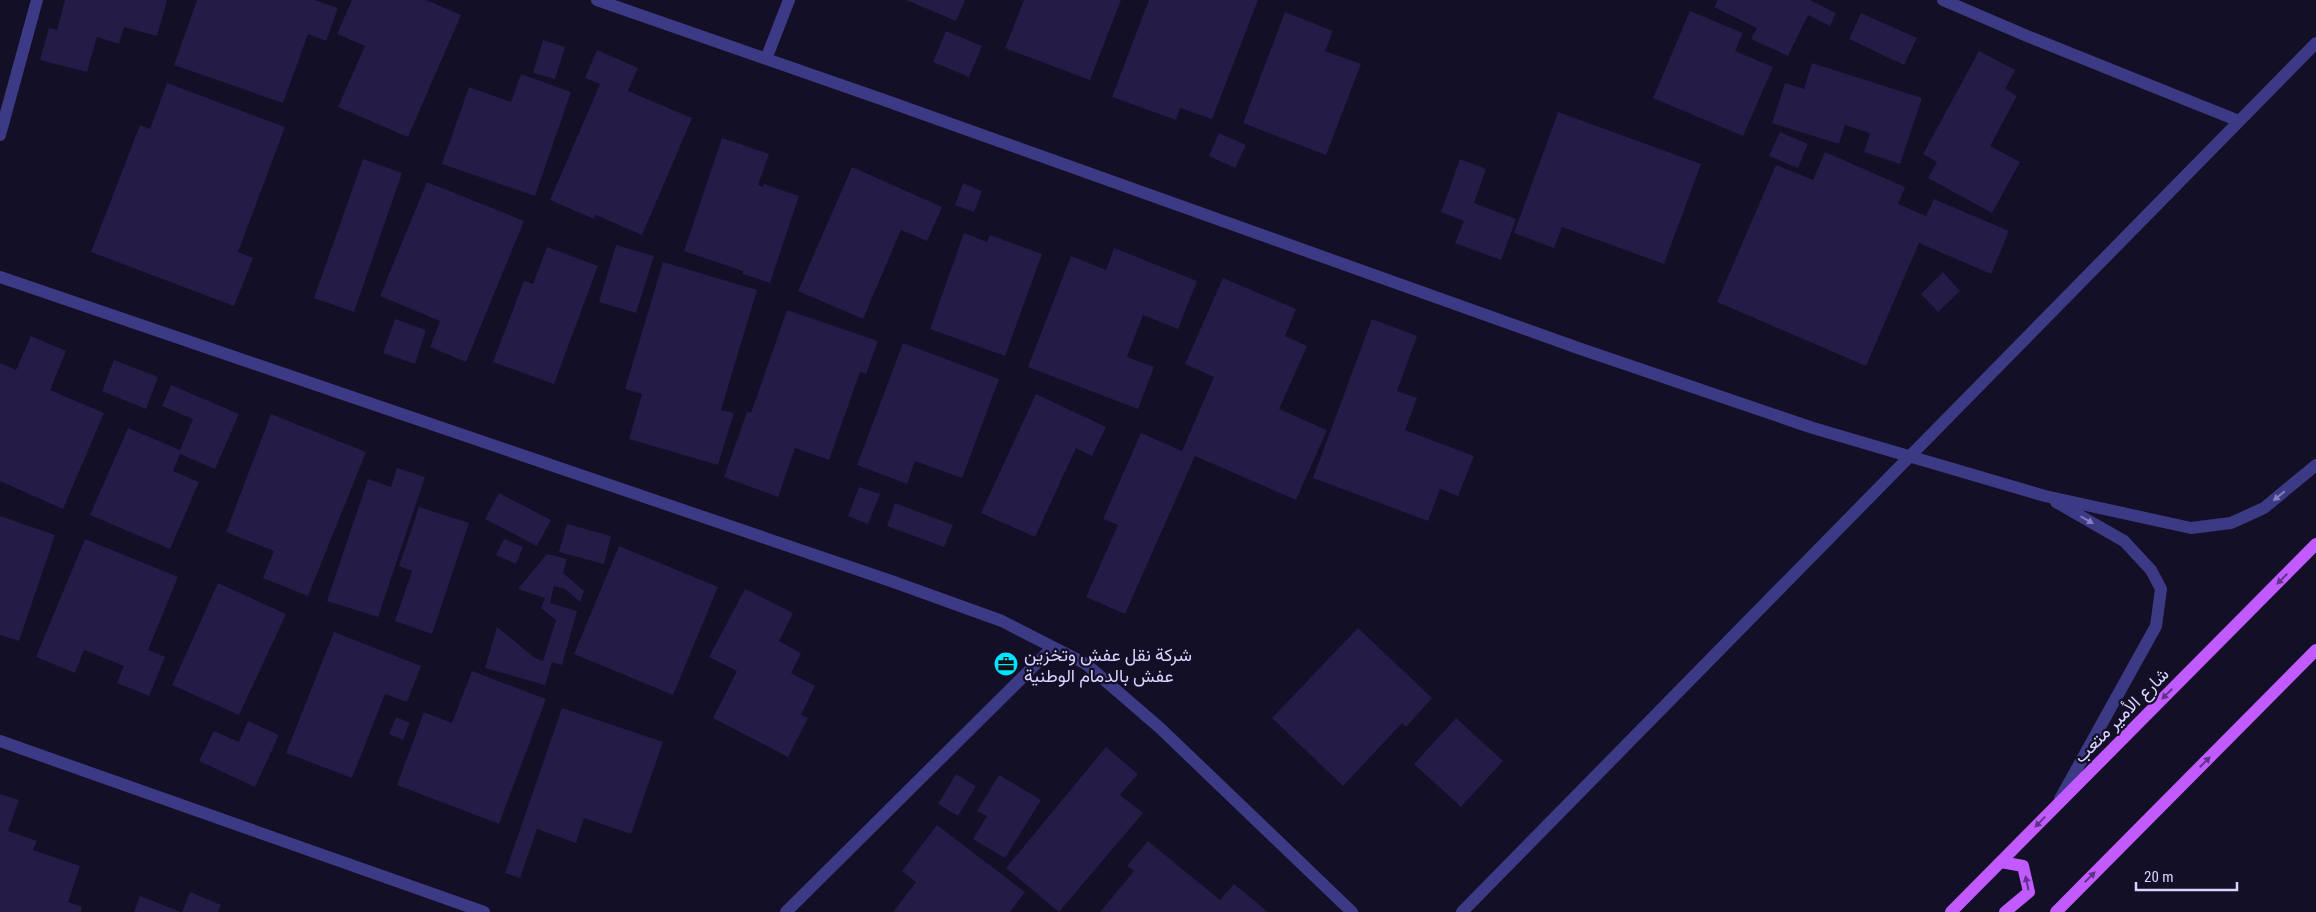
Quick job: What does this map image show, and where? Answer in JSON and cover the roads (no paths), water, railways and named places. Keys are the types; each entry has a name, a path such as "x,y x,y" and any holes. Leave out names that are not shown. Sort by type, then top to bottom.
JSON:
{"main road":[{"name":"شارع الأمير متعب","path":"1951,912 2316,544"},
{"path":"2056,912 2316,650"},
{"path":"2001,862 2023,866 2029,892 2005,912"}],"street":[{"path":"0,135 37,0"},
{"path":"597,0 1568,344 1813,428 2045,496 2192,528 2231,523 2264,508 2316,465"},
{"path":"766,59 790,0"},
{"path":"1943,0 2027,36 2240,120"},
{"path":"1462,912 2316,43"},
{"path":"0,277 891,581 1002,621 1086,664 1160,728 1352,912"},
{"path":"2045,496 2124,541 2152,570 2161,589 2156,626 2057,804"},
{"path":"786,912 1053,647"},
{"path":"0,741 484,912"}],"place":[{"name":"شركة نقل عفش وتخزين عفش بالدمام الوطنية","path":"1006,664"}]}
